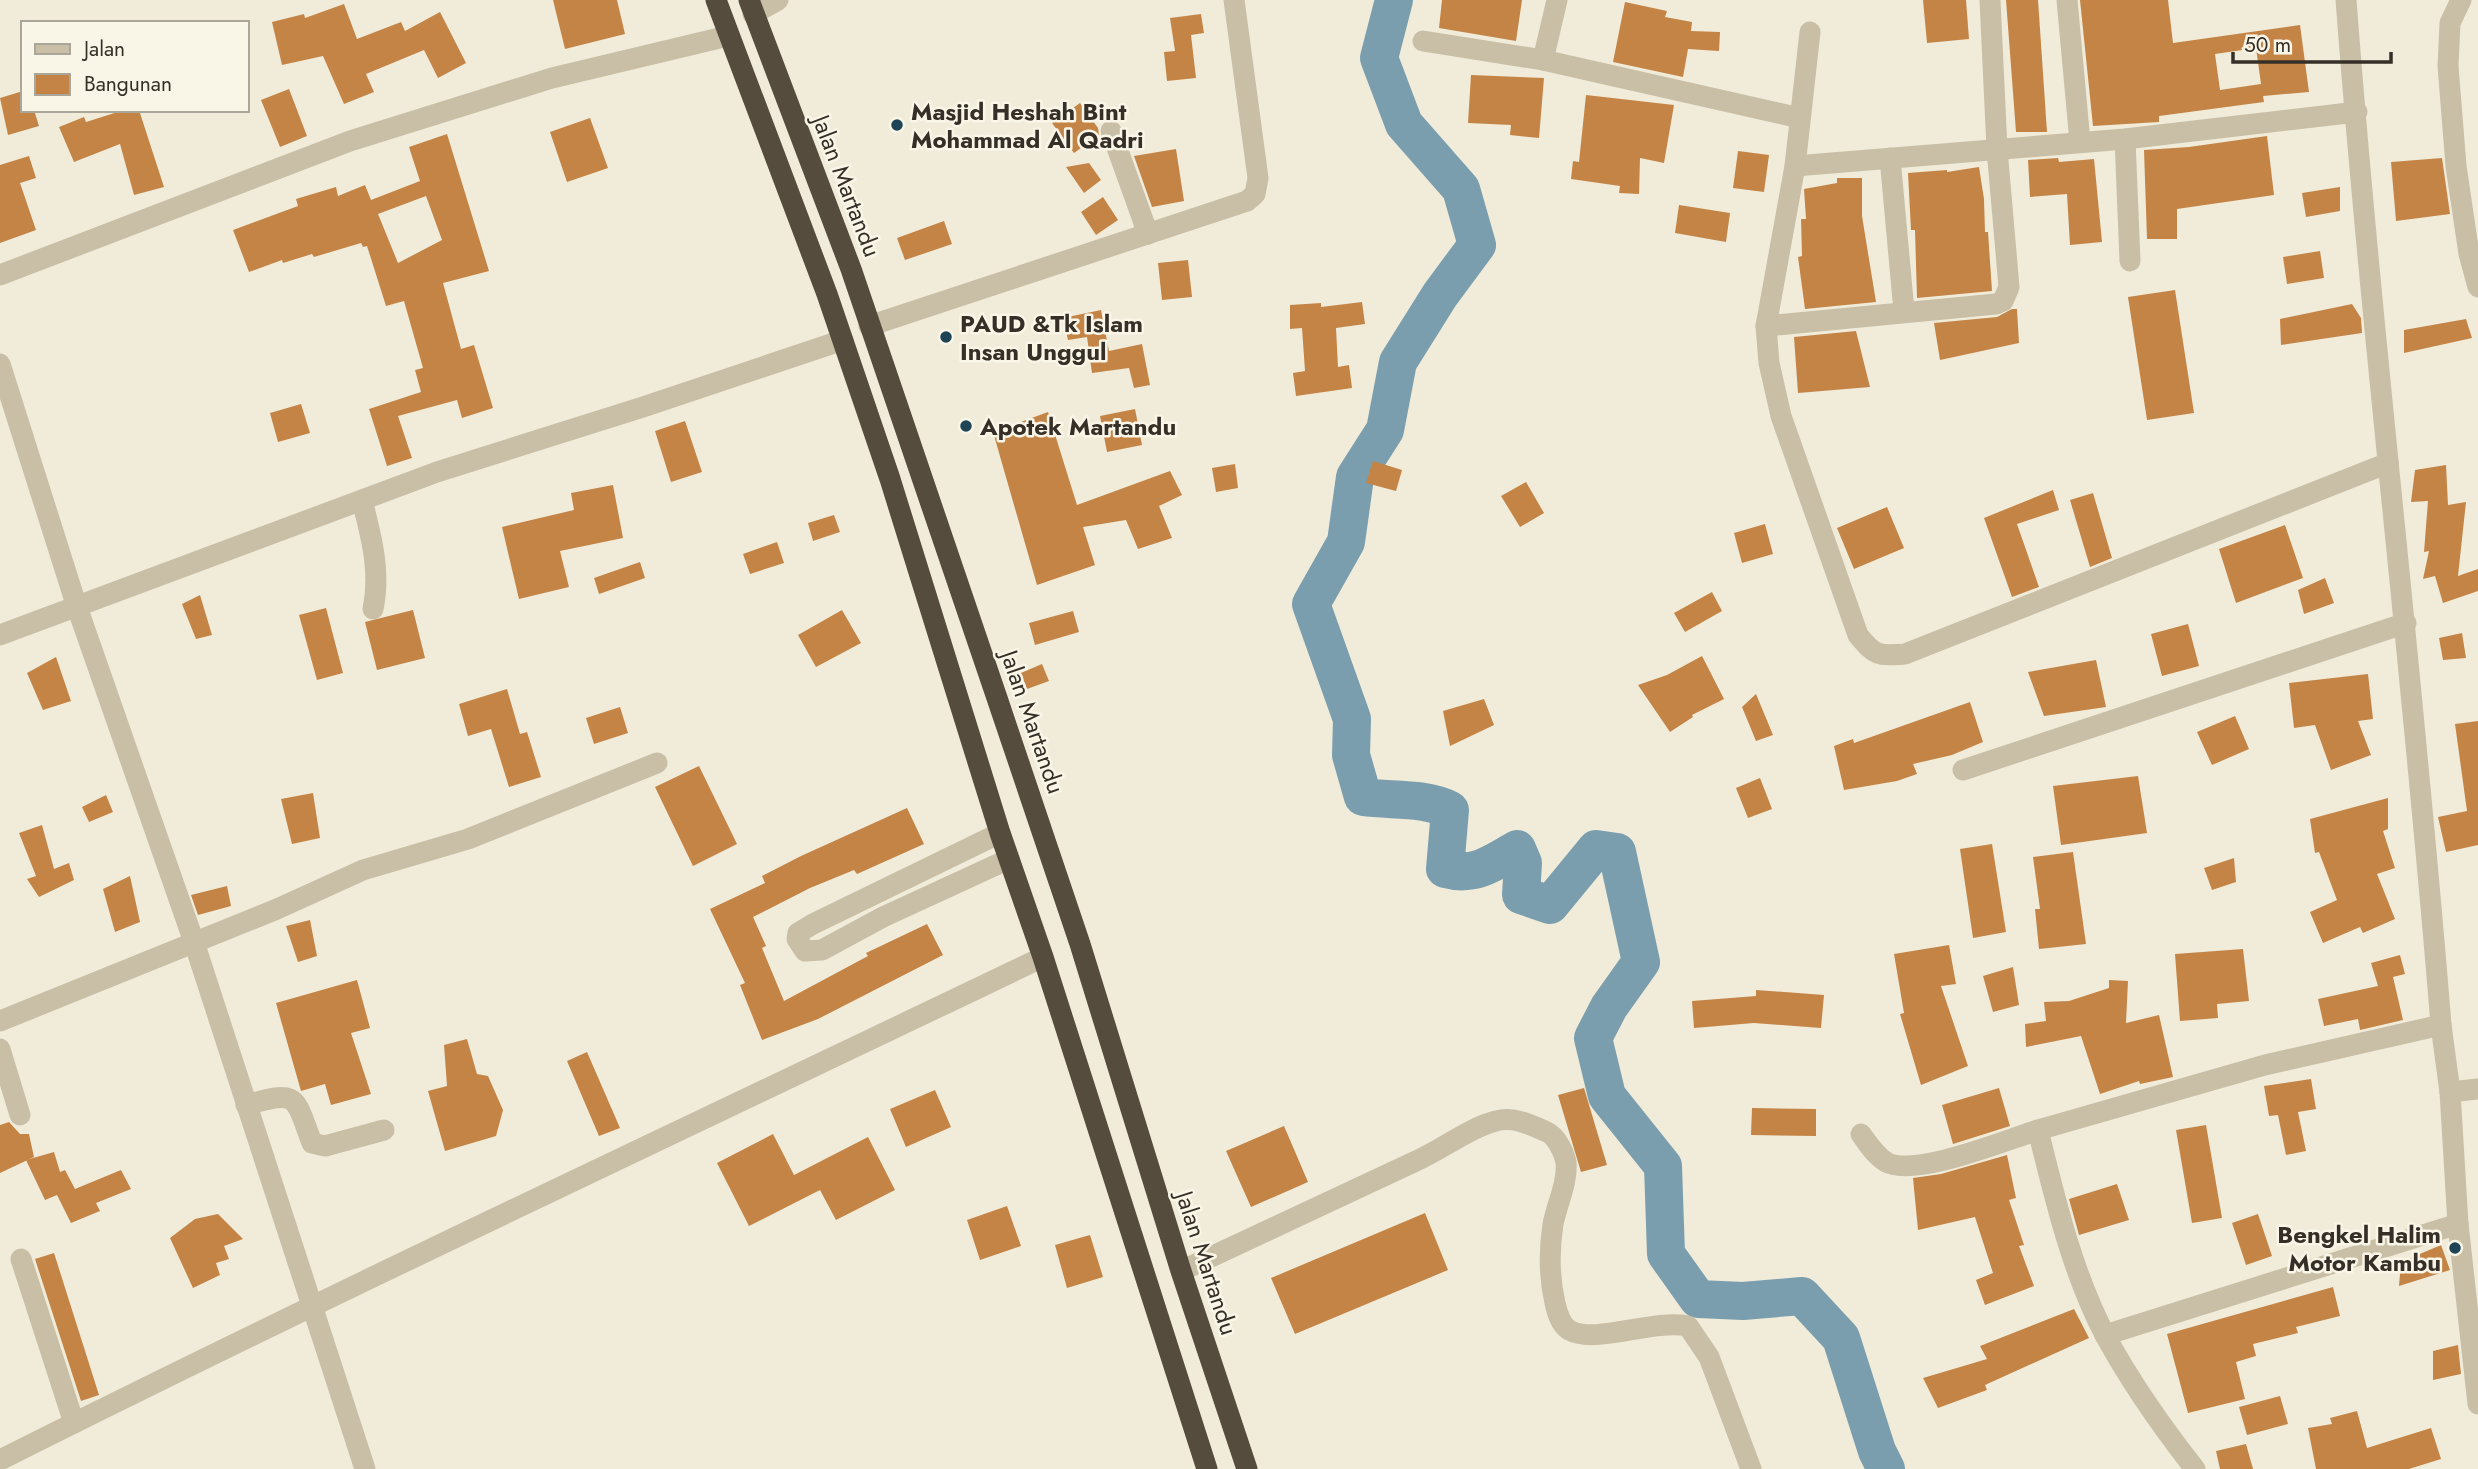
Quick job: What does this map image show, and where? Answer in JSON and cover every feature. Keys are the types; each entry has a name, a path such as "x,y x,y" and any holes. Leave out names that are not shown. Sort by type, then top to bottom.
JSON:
{"highway":[{"path":"716,0 843,340 890,479 1000,833 1043,957 1207,1469"},
{"name":"Jalan Martandu","path":"751,7 851,269 1080,944 1181,1271 1247,1469"},
{"path":"890,479 918,469"}],"street":[{"path":"751,7 778,0"},
{"path":"869,326 1237,206 1255,194 1258,178 1234,0"},
{"path":"1543,60 1557,0"},
{"path":"1766,326 1996,304 2007,296 2009,287 1997,149 1990,0"},
{"path":"2067,0 2080,142"},
{"path":"2346,0 2388,463 2406,623 2441,1025 2450,1092 2458,1224 2478,1404"},
{"path":"2458,2 2450,23 2449,78 2456,166 2478,288"},
{"path":"1810,32 1795,166 1766,326 1769,363 1782,415 1858,635 1870,650 1880,656 1905,654 2388,463"},
{"path":"0,275 350,141 552,78 728,36"},
{"path":"1423,41 1543,60 1800,118"},
{"path":"1795,166 2124,139 2357,112"},
{"path":"1111,131 1148,234"},
{"path":"2124,139 2130,261"},
{"path":"1890,158 1903,311"},
{"path":"0,635 76,604 437,472 843,340"},
{"path":"0,364 76,604 194,942 365,1469"},
{"path":"362,500 374,548 376,592 373,609"},
{"path":"1963,770 2406,623"},
{"path":"0,1021 363,870 468,839 657,763"},
{"path":"1000,833 813,924 798,933 797,939 805,951 822,950 883,917 1009,859"},
{"path":"0,1460 311,1304 538,1200 1043,957"},
{"path":"1861,1134 1888,1163 1905,1166 1941,1160 2265,1065 2441,1025"},
{"path":"0,1049 20,1115"},
{"path":"2450,1092 2478,1089"},
{"path":"246,1105 278,1096 291,1098 297,1104 312,1143 325,1146 384,1130"},
{"path":"1181,1271 1438,1151 1495,1121 1508,1119 1527,1123 1552,1134 1566,1160 1553,1224 1550,1284 1558,1314 1566,1328 1579,1334 1600,1336 1642,1326 1672,1323 1688,1326 1709,1357 1751,1469"},
{"path":"2038,1130 2057,1205 2087,1294 2105,1335 2160,1424 2196,1469"},
{"path":"2105,1335 2458,1224"},
{"path":"21,1259 74,1423"}],"building":[{"path":"553,0 617,0 625,34 565,49"},
{"path":"1442,0 1522,0 1516,41 1439,28"},
{"path":"1923,0 1966,0 1969,39 1927,43"},
{"path":"2006,0 2038,0 2047,132 2016,132"},
{"path":"2080,0 2168,0 2173,43 2300,25 2309,92 2263,96 2264,102 2159,116 2159,122 2093,126","holes":["2256,48 2261,84 2220,90 2215,54"]},
{"path":"1625,2 1667,11 1665,17 1692,22 1691,31 1720,32 1719,51 1688,49 1683,77 1613,62"},
{"path":"344,4 357,39 401,22 405,31 440,12 466,63 438,78 424,50 366,74 374,92 344,104 323,56 282,65 272,22 304,14 305,18"},
{"path":"1201,14 1204,33 1191,35 1196,78 1167,81 1164,52 1175,51 1170,18"},
{"path":"1471,75 1544,78 1539,138 1510,135 1511,125 1468,123"},
{"path":"289,89 307,136 280,147 261,100"},
{"path":"21,92 21,112 35,112 39,126 8,135 0,98"},
{"path":"1586,95 1674,105 1664,163 1640,158 1639,194 1619,193 1620,186 1571,179 1573,161 1579,162"},
{"path":"1080,103 1098,128 1099,135 1074,153 1052,123"},
{"path":"118,112 140,112 164,187 134,195 120,144 74,162 59,127 84,117 86,122"},
{"path":"590,118 608,168 567,182 550,132"},
{"path":"447,134 489,271 443,283 461,349 474,345 493,408 462,418 457,400 398,416 412,458 387,466 369,409 421,392 415,370 423,368 404,301 386,306 367,246 363,247 361,243 314,257 312,254 283,263 282,260 249,272 233,230 298,206 296,199 336,187 338,196 365,185 371,200 420,181 409,147","holes":["426,196 442,240 398,263 378,214"]},
{"path":"2267,136 2274,195 2177,209 2177,239 2147,239 2144,150 2189,147"},
{"path":"1176,149 1184,201 1152,207 1134,156"},
{"path":"1738,151 1769,155 1764,192 1733,188"},
{"path":"29,156 36,178 20,183 36,230 0,243 0,165"},
{"path":"2058,158 2059,162 2094,159 2102,242 2070,245 2067,194 2030,197 2028,160"},
{"path":"2442,158 2450,214 2396,221 2391,162"},
{"path":"1089,163 1101,180 1084,193 1066,167"},
{"path":"1979,167 1985,232 1988,232 1992,291 1917,298 1915,230 1911,230 1908,173 1947,172"},
{"path":"1837,178 1862,178 1862,216 1876,302 1805,309 1798,257 1802,256 1801,219 1806,219 1804,189 1837,183"},
{"path":"2340,187 2340,211 2306,217 2302,193"},
{"path":"1103,197 1118,220 1096,235 1081,212"},
{"path":"1679,205 1730,213 1726,242 1675,233"},
{"path":"944,221 952,244 905,260 897,238"},
{"path":"2320,251 2324,278 2287,284 2283,257"},
{"path":"1188,260 1192,297 1162,300 1158,263"},
{"path":"2175,290 2194,413 2147,420 2128,297"},
{"path":"1362,302 1365,324 1336,328 1338,367 1349,365 1352,388 1296,396 1293,373 1305,371 1302,328 1290,329 1290,305 1321,303 1321,307"},
{"path":"2352,304 2361,318 2362,333 2281,345 2280,319"},
{"path":"2017,309 2019,343 1940,360 1934,323 1997,317"},
{"path":"1101,310 1109,351 1142,344 1150,385 1134,388 1129,368 1092,373 1087,337 1068,340 1063,318"},
{"path":"2466,319 2472,338 2404,353 2404,330"},
{"path":"1856,331 1870,387 1798,393 1794,337"},
{"path":"301,404 310,433 278,442 270,413"},
{"path":"1135,409 1142,445 1107,452 1100,416"},
{"path":"1048,412 1077,505 1170,471 1182,495 1159,506 1172,538 1138,549 1126,520 1083,527 1095,565 1037,585 993,432"},
{"path":"685,421 702,472 671,482 655,431"},
{"path":"1373,461 1402,470 1396,491 1366,483"},
{"path":"1235,464 1238,488 1216,492 1212,468"},
{"path":"2446,465 2448,505 2466,502 2458,576 2478,569 2478,591 2443,603 2435,576 2423,579 2429,551 2424,552 2428,501 2411,502 2415,470"},
{"path":"1526,482 1544,513 1520,527 1501,496"},
{"path":"613,485 623,538 560,551 569,587 519,599 502,527 574,510 571,493"},
{"path":"2053,490 2059,510 2017,524 2039,587 2012,597 1984,518"},
{"path":"2093,493 2112,558 2090,567 2070,500"},
{"path":"1887,507 1904,548 1854,569 1837,528"},
{"path":"834,515 840,532 813,541 808,523"},
{"path":"1765,524 1773,554 1742,563 1734,533"},
{"path":"2285,525 2303,578 2236,603 2219,549"},
{"path":"777,542 784,563 750,574 743,554"},
{"path":"640,562 645,578 599,594 594,578"},
{"path":"2325,578 2334,603 2304,614 2298,590"},
{"path":"1712,592 1722,611 1685,632 1674,613"},
{"path":"200,595 212,635 196,639 182,604"},
{"path":"326,608 343,673 317,680 299,615"},
{"path":"413,610 425,658 377,670 365,622"},
{"path":"842,610 861,643 816,667 798,635"},
{"path":"1073,611 1079,632 1035,645 1029,623"},
{"path":"2188,624 2199,666 2162,676 2151,634"},
{"path":"2462,633 2466,658 2443,660 2439,638"},
{"path":"1702,656 1724,699 1692,715 1693,717 1670,732 1638,685 1667,675"},
{"path":"56,657 71,701 43,710 27,673"},
{"path":"2096,660 2106,707 2044,716 2028,672"},
{"path":"1042,664 1049,681 1027,689 1021,673"},
{"path":"2368,674 2373,719 2358,721 2371,755 2331,770 2315,725 2294,728 2289,683"},
{"path":"507,689 520,734 527,732 541,777 509,787 491,729 468,736 459,704"},
{"path":"1756,694 1773,735 1756,741 1742,707"},
{"path":"1484,699 1494,725 1450,746 1443,711"},
{"path":"1970,702 1983,742 1952,755 1913,764 1917,774 1897,781 1844,790 1834,746 1853,739 1854,743"},
{"path":"620,707 628,733 594,744 586,718"},
{"path":"2235,716 2249,749 2212,765 2197,732"},
{"path":"2478,721 2478,845 2446,852 2438,817 2467,811 2455,724"},
{"path":"699,766 737,844 693,866 655,787"},
{"path":"2138,776 2147,833 2061,845 2053,786"},
{"path":"1760,778 1772,809 1748,818 1736,788"},
{"path":"313,793 320,838 292,844 281,799"},
{"path":"106,795 113,812 89,822 82,807"},
{"path":"2388,798 2388,829 2383,831 2395,868 2377,874 2395,919 2363,933 2360,927 2323,943 2310,912 2337,900 2319,852 2315,853 2310,819"},
{"path":"907,808 924,844 857,874 854,870 810,888 753,917 766,946 762,948 784,1001 868,956 866,953 927,924 943,955 818,1019 762,1040 740,985 745,983 710,909 765,883 762,876 801,856"},
{"path":"42,825 54,869 69,863 74,880 39,897 27,879 36,876 19,833"},
{"path":"1992,844 2006,932 1973,938 1960,849"},
{"path":"2073,852 2086,944 2039,949 2035,909 2040,909 2033,857"},
{"path":"2234,858 2236,882 2212,890 2204,868"},
{"path":"130,876 140,922 115,932 103,889"},
{"path":"227,886 231,906 198,915 191,895"},
{"path":"310,920 317,956 298,962 286,926"},
{"path":"1949,945 1956,984 1941,986 1968,1066 1921,1085 1900,1014 1904,1013 1894,954"},
{"path":"2243,949 2249,1001 2217,1004 2218,1018 2180,1021 2175,954"},
{"path":"2400,955 2405,974 2393,977 2403,1020 2360,1030 2358,1019 2324,1026 2318,999 2378,986 2371,963"},
{"path":"2013,967 2019,1005 1993,1012 1983,976"},
{"path":"357,980 370,1028 351,1033 371,1094 331,1105 325,1084 301,1091 276,1003"},
{"path":"2109,980 2128,981 2126,1023 2159,1015 2173,1077 2140,1084 2139,1081 2100,1094 2081,1036 2026,1047 2025,1024 2046,1021 2044,1002 2069,1001 2109,988"},
{"path":"1756,990 1824,995 1821,1028 1754,1023 1694,1028 1692,1001 1756,996"},
{"path":"467,1039 477,1074 488,1076 503,1110 496,1136 445,1151 428,1091 447,1086 444,1045"},
{"path":"587,1052 620,1128 599,1136 567,1061"},
{"path":"2311,1079 2316,1109 2298,1112 2306,1151 2286,1155 2278,1115 2269,1116 2264,1086"},
{"path":"1584,1088 1607,1165 1581,1172 1558,1095"},
{"path":"1999,1088 2010,1126 1953,1144 1942,1105"},
{"path":"935,1090 951,1127 906,1147 890,1109"},
{"path":"1752,1108 1816,1109 1816,1136 1751,1135"},
{"path":"9,1122 20,1134 29,1134 34,1157 0,1173 0,1125"},
{"path":"2206,1125 2222,1218 2192,1223 2176,1130"},
{"path":"1284,1126 1308,1182 1251,1207 1226,1151"},
{"path":"773,1134 794,1175 868,1137 895,1190 836,1220 820,1190 749,1226 717,1163"},
{"path":"54,1152 60,1172 65,1170 75,1189 121,1170 131,1189 96,1203 100,1211 71,1223 57,1195 45,1200 26,1160"},
{"path":"2007,1155 2016,1198 2009,1200 2024,1245 2019,1246 2034,1286 1985,1305 1976,1280 1993,1273 1975,1217 1918,1230 1913,1178 1941,1174"},
{"path":"2117,1184 2129,1220 2079,1235 2069,1199"},
{"path":"1007,1206 1021,1246 980,1260 967,1220"},
{"path":"1425,1213 1448,1270 1295,1334 1271,1278"},
{"path":"218,1214 243,1239 224,1246 229,1259 216,1263 220,1275 193,1288 170,1238 195,1219"},
{"path":"2258,1214 2272,1256 2246,1265 2232,1223"},
{"path":"1090,1235 1103,1277 1067,1288 1055,1245"},
{"path":"2441,1245 2450,1270 2399,1286 2401,1262"},
{"path":"54,1253 99,1395 81,1401 35,1259"},
{"path":"2333,1287 2340,1316 2296,1327 2298,1333 2253,1344 2256,1356 2236,1362 2245,1399 2188,1413 2167,1334"},
{"path":"2074,1309 2089,1338 1985,1385 1987,1390 1938,1408 1923,1378 1987,1359 1980,1346"},
{"path":"2458,1345 2461,1374 2433,1380 2433,1351"},
{"path":"2280,1396 2288,1424 2247,1435 2239,1407"},
{"path":"2357,1411 2367,1448 2431,1428 2441,1459 2409,1469 2316,1469 2308,1428 2332,1424 2330,1418"},
{"path":"2246,1444 2253,1469 2220,1469 2216,1451"}],"waterway":[{"path":"1394,0 1379,58 1404,124 1461,189 1477,245 1440,295 1398,362 1385,430 1355,477 1346,542 1311,604 1352,719 1351,755 1363,797 1419,801 1450,810 1445,869 1465,871 1483,868 1517,849 1523,863 1521,895 1550,905 1596,849 1617,852 1641,962 1609,1007 1593,1038 1607,1096 1663,1166 1666,1254 1698,1299 1743,1301 1802,1296 1841,1338 1877,1451 1886,1469"}],"place":[{"name":"Masjid Heshah Bint Mohammad Al Qadri","path":"897,125"},
{"name":"PAUD &Tk Islam Insan Unggul","path":"946,337"},
{"name":"Apotek Martandu","path":"966,426"},
{"name":"Bengkel Halim Motor Kambu","path":"2455,1248"}]}
